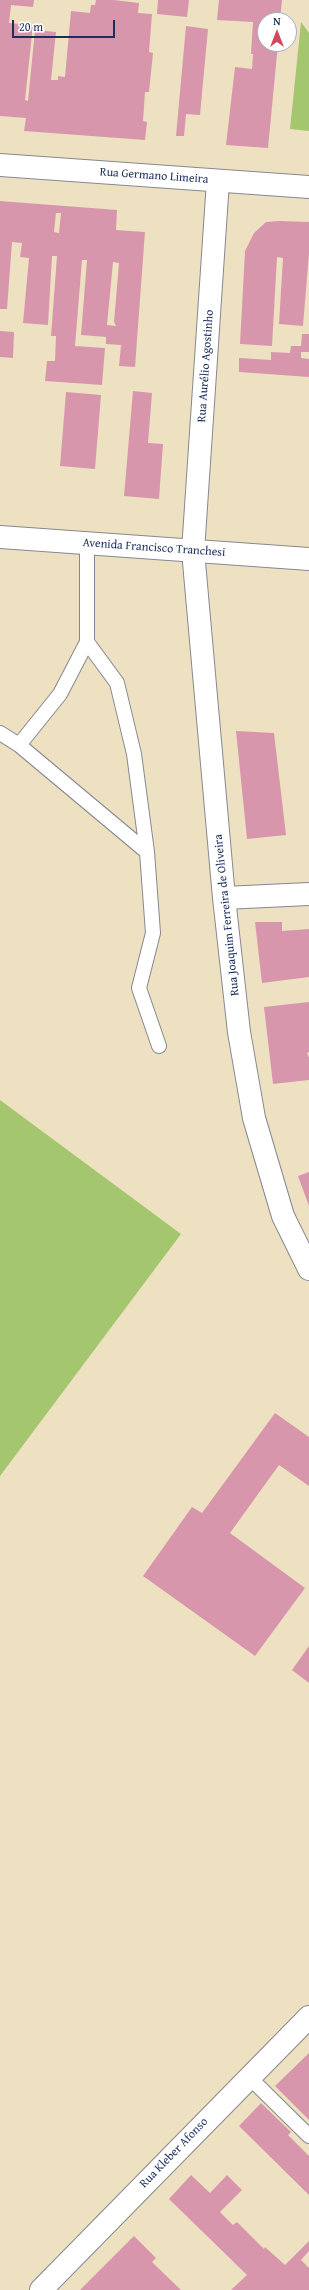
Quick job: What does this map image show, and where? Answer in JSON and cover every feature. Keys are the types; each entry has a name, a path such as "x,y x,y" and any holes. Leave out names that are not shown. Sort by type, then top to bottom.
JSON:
{"street":[{"name":"Rua Germano Limeira","path":"0,165 309,186"},
{"name":"Rua Aurélio Agostinho","path":"194,551 218,181"},
{"name":"Avenida Francisco Tranchesi","path":"0,538 309,559"},
{"name":"Rua Joaquim Ferreira de Oliveira","path":"194,551 224,898 239,1032 254,1118 283,1216 309,1269"},
{"path":"224,898 309,894"},
{"name":"Rua Kleber Afonso","path":"41,2290 309,2017"}],"lane":[{"path":"19,745 60,694 87,642 87,544"},
{"path":"87,642 117,683 134,754 147,852 153,932 139,988 159,1046"},
{"path":"0,733 19,745 147,852"},
{"path":"249,2077 309,2136"}],"green space":[{"path":"301,22 309,33 309,131 290,129"},
{"path":"0,1100 181,1234 0,1476"}],"building":[{"path":"0,0 34,0 33,7 11,5 9,23 33,25 25,100 28,101 35,30 56,32 51,80 58,80 58,76 65,77 71,11 90,13 91,5 95,5 96,0 114,0 139,3 138,13 152,14 149,52 153,53 149,92 145,92 143,121 147,122 145,140 24,131 26,118 0,116"},
{"path":"158,0 189,0 187,17 157,14"},
{"path":"219,0 282,0 281,12 257,12 257,52 277,52 268,148 226,145 235,67 252,69 253,54 251,54 253,22 217,20"},
{"path":"186,26 208,29 200,115 186,114 184,136 176,136"},
{"path":"0,201 117,210 116,230 145,232 135,367 119,366 121,345 106,344 106,337 81,335 87,260 82,260 75,346 105,348 102,385 45,381 47,361 55,361 56,336 51,336 57,256 52,256 48,325 23,323 29,258 20,257 22,243 12,242 7,309 0,309","holes":["56,213 61,213 59,233 54,232","113,262 119,263 114,322 116,326 107,325"]},
{"path":"266,222 309,222 309,253 303,326 279,324 283,258 277,257 272,346 240,344 245,251 254,233"},
{"path":"0,331 14,332 13,358 0,357"},
{"path":"302,334 309,334 309,352 301,352 301,358 309,359 309,377 239,372 239,358 271,360 271,352 290,353 291,346 301,346"},
{"path":"133,391 152,393 148,443 163,444 159,499 124,496"},
{"path":"66,392 101,395 95,469 60,466"},
{"path":"236,731 274,733 286,835 247,839"},
{"path":"255,922 282,922 282,931 309,929 309,977 262,983"},
{"path":"309,1002 309,1052 307,1053 309,1058 309,1080 273,1084 264,1007"},
{"path":"309,1172 309,1206 298,1176"},
{"path":"275,1413 309,1437 309,1486 279,1465 230,1533 305,1588 255,1656 143,1576 192,1507 202,1513"},
{"path":"309,1646 309,1683 292,1670"},
{"path":"309,2053 309,2120 275,2086"},
{"path":"261,2103 291,2132 288,2135 309,2156 309,2195 239,2126"},
{"path":"191,2175 210,2193 227,2175 242,2190 220,2212 233,2225 237,2222 264,2249 265,2247 285,2265 309,2241 309,2251 301,2260 309,2268 309,2290 231,2290 247,2275 169,2199"},
{"path":"134,2236 156,2258 152,2262 181,2290 80,2290"}]}
